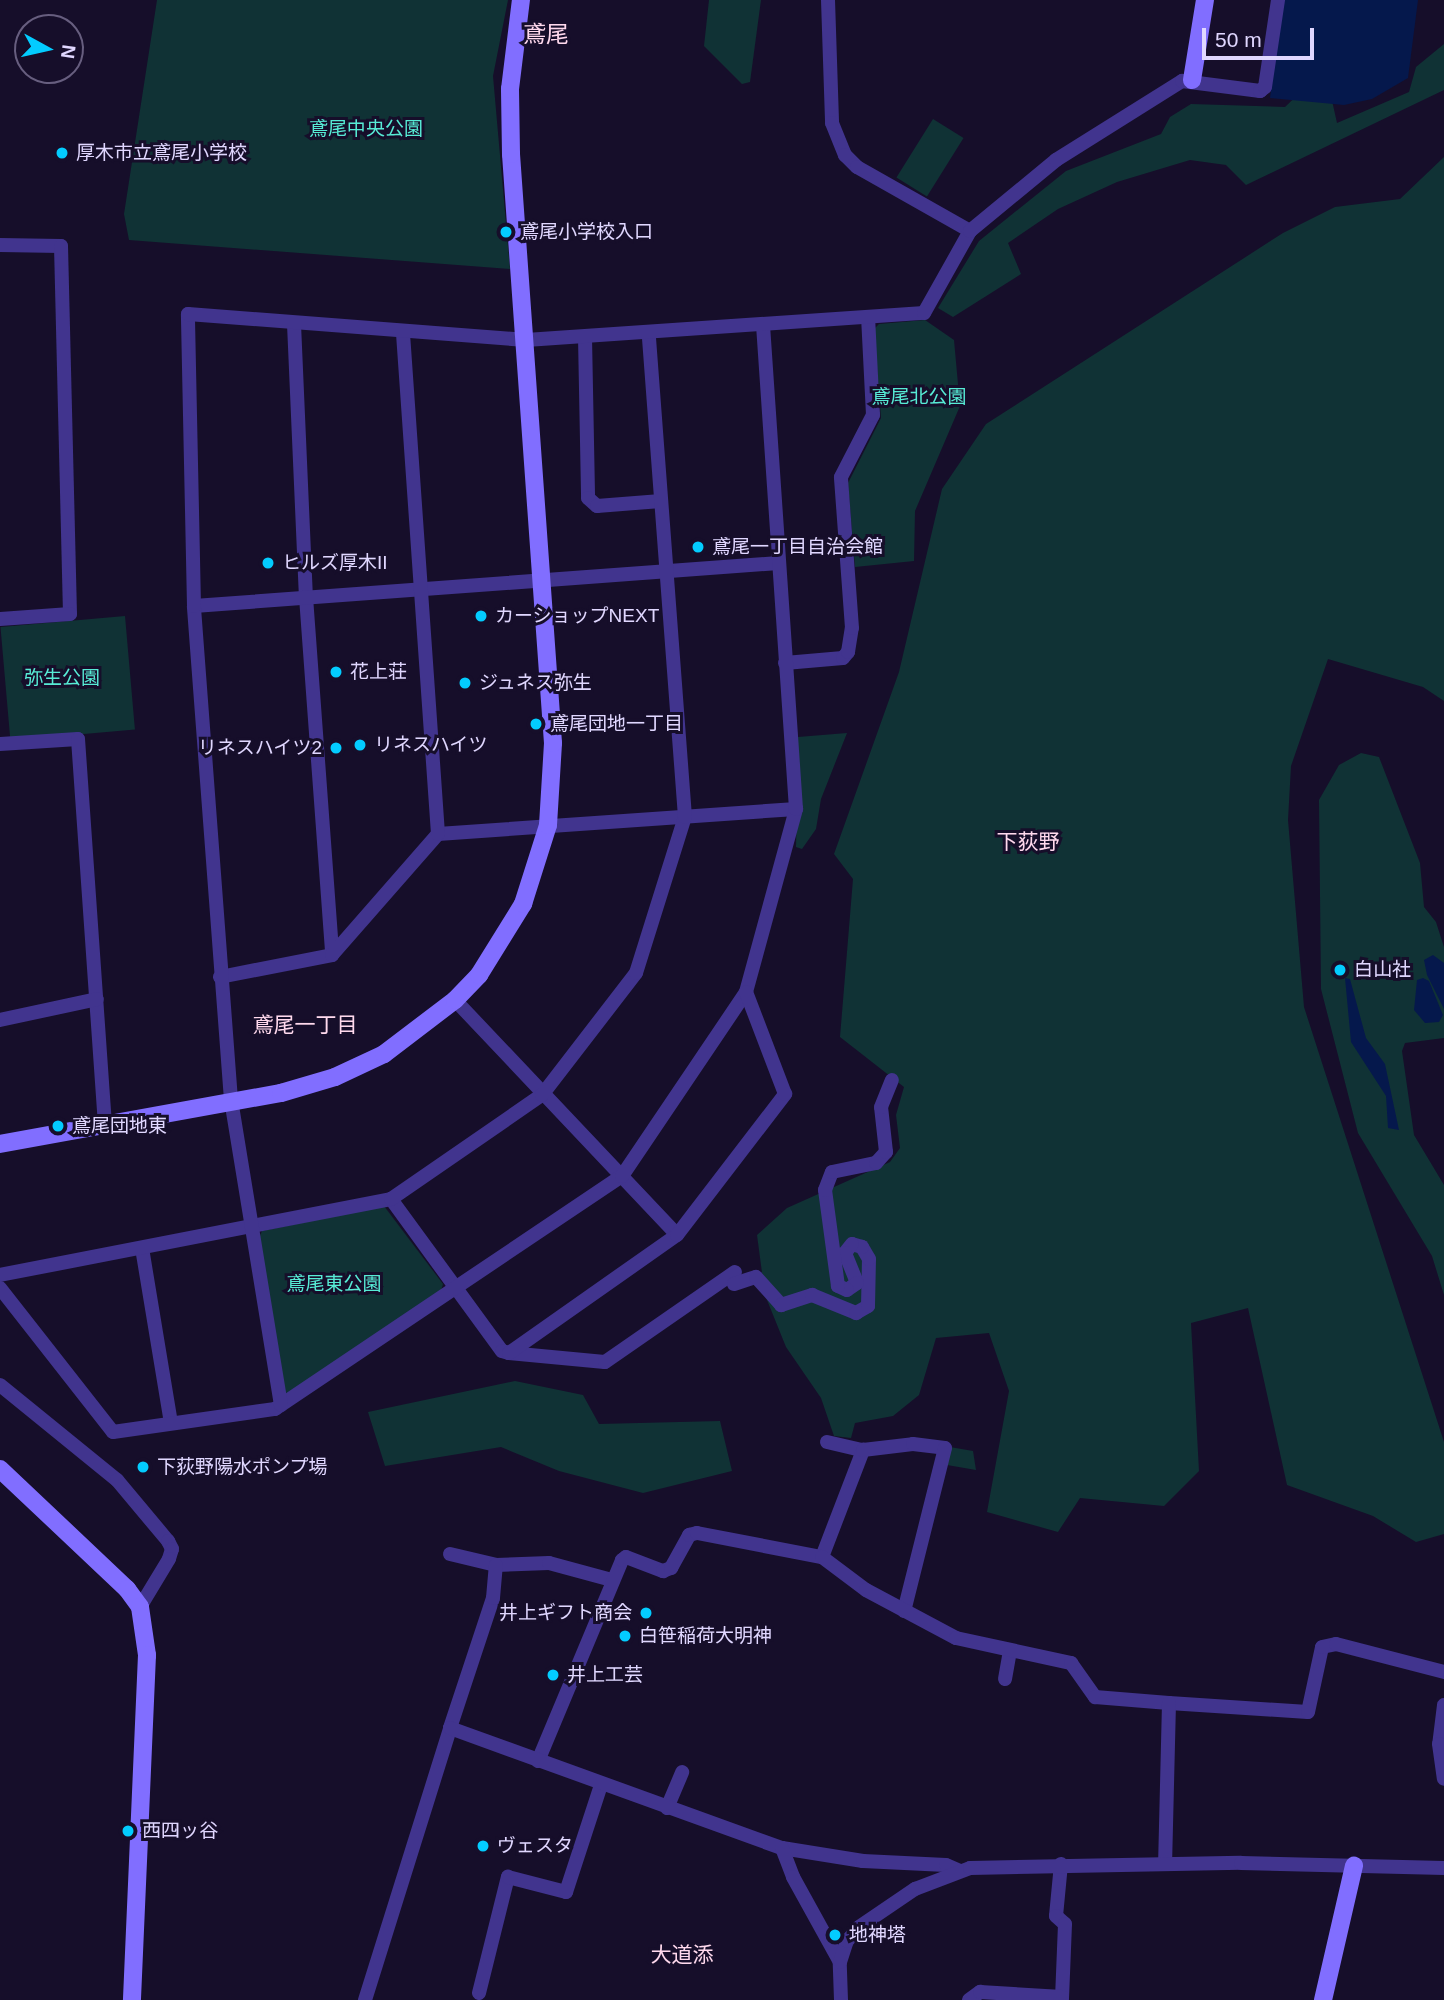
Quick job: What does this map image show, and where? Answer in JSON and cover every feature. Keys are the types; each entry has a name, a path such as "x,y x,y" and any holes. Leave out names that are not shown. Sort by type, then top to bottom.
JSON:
{"street":[{"path":"0,1144 281,1093 335,1077 384,1054 455,1000 479,975 523,904 548,825 553,743 511,154 510,89 522,0"},
{"path":"828,0 832,122 845,155 857,167 970,231"},
{"path":"1192,80 1205,0"},
{"path":"281,1405 249,1226 231,1100 220,977 194,606 188,314 526,341 924,313 970,231 1056,160 1182,81 1192,80 1260,90 1265,87 1278,0"},
{"path":"0,245 61,246 70,614 0,619"},
{"path":"785,663 843,658 848,652 852,628 841,477 873,415 868,317"},
{"path":"294,324 306,597 332,955"},
{"path":"0,1288 113,1432 281,1405 458,1289 622,1176 746,992 796,809 763,325"},
{"path":"403,333 438,834"},
{"path":"0,1275 391,1199 542,1095 636,973 685,817 649,333"},
{"path":"585,337 589,498 597,506 661,501"},
{"path":"194,606 778,563"},
{"path":"0,744 78,739 105,1124"},
{"path":"220,977 332,955 438,834 796,809"},
{"path":"509,1353 677,1235 785,1094 746,992"},
{"path":"0,1020 97,999"},
{"path":"455,1000 677,1235"},
{"path":"391,1199 502,1351 509,1353 604,1362 732,1277 756,1277 781,1305 812,1295 850,1312 860,1312 868,1306 869,1259 862,1247 852,1244 845,1253 857,1283 847,1290 838,1286 825,1190 832,1172 876,1163 886,1152 881,1107 892,1080"},
{"path":"142,1248 171,1423"},
{"path":"0,1385 117,1480 168,1541 172,1549 169,1559 140,1607"},
{"path":"827,1442 863,1450 913,1444 945,1448 904,1611"},
{"path":"822,1558 863,1450"},
{"path":"0,1469 127,1589 140,1607 146,1655 132,2000"},
{"path":"538,1761 612,1580 626,1557 663,1571 671,1568 689,1535 697,1533 822,1558 904,1611 956,1638 1010,1652 1071,1663 1095,1697 1308,1712 1322,1647 1336,1644 1444,1672"},
{"path":"450,1554 496,1565 549,1563 612,1580"},
{"path":"365,2000 493,1598 496,1565"},
{"path":"1005,1679 1010,1652"},
{"path":"1165,1863 1170,1703"},
{"path":"1444,1705 1439,1744 1444,1779"},
{"path":"450,1728 601,1785 782,1848 863,1861 946,1865 960,1871"},
{"path":"667,1808 682,1772"},
{"path":"476,1986 508,1877 516,1875 566,1892 601,1785"},
{"path":"782,1848 793,1877 840,1962"},
{"path":"841,2000 840,1962 847,1941 859,1927 915,1889 960,1871 1061,1864 1165,1863 1444,1868"},
{"path":"969,2000 980,1992 1062,1999 1065,1924 1056,1916 1061,1864"},
{"path":"1323,2000 1354,1866"}],"green space":[{"name":"鳶尾中央公園","path":"157,0 508,0 493,76 510,269 129,240 124,214"},
{"path":"709,0 761,0 750,82 742,84 704,46"},
{"path":"1444,44 1444,90 1246,185 1226,165 1190,160 1117,182 1058,209 1008,243 1021,274 953,317 938,308 979,241 1066,171 1161,134 1170,117 1191,104 1285,107 1308,85 1329,87 1337,123 1409,92 1416,67"},
{"path":"933,119 964,138 927,197 896,178"},
{"path":"1444,157 1444,701 1423,687 1328,659 1291,766 1288,820 1304,1007 1444,1442 1444,1534 1416,1542 1373,1516 1287,1485 1248,1308 1191,1323 1199,1471 1164,1506 1080,1498 1058,1532 987,1512 1009,1391 989,1333 936,1338 919,1395 893,1416 855,1423 851,1438 834,1436 821,1398 786,1347 765,1295 757,1235 787,1208 890,1162 900,1148 896,1115 904,1087 840,1037 853,879 834,854 899,672 942,489 986,424 1283,233 1335,207 1400,199"},
{"name":"鳶尾北公園","path":"925,320 954,340 960,406 915,511 914,561 855,567 848,483 881,418 874,329 879,324"},
{"name":"弥生公園","path":"125,616 135,730 10,740 0,627"},
{"path":"847,733 821,799 816,829 802,849 796,847 798,737"},
{"path":"1361,753 1379,757 1420,863 1424,907 1436,922 1444,947 1444,1038 1405,1043 1402,1051 1414,1135 1444,1185 1444,1295 1432,1256 1358,1133 1321,989 1319,800 1339,765"},
{"name":"鳶尾東公園","path":"384,1206 443,1284 441,1291 289,1395 284,1391 259,1238 262,1231"},
{"path":"515,1381 583,1395 599,1424 720,1421 732,1471 643,1493 559,1471 501,1447 385,1466 368,1412"},
{"path":"950,1447 973,1451 976,1470 947,1465"}],"water":[{"path":"1283,0 1418,0 1408,78 1372,99 1344,105 1270,98"},
{"path":"1433,955 1444,963 1444,1009 1427,975 1424,960"},
{"path":"1345,978 1350,979 1366,1038 1385,1064 1399,1130 1388,1128 1386,1096 1351,1042"},
{"path":"1423,978 1429,981 1443,1015 1439,1022 1425,1023 1414,1010 1417,980"}],"place":[{"name":"厚木市立鳶尾小学校","path":"62,153"},
{"name":"鳶尾小学校入口","path":"506,232"},
{"name":"鳶尾一丁目自治会館","path":"698,547"},
{"name":"ヒルズ厚木II","path":"268,563"},
{"name":"カーショップNEXT","path":"481,616"},
{"name":"花上荘","path":"336,672"},
{"name":"ジュネス弥生","path":"465,683"},
{"name":"鳶尾団地一丁目","path":"536,724"},
{"name":"リネスハイツ","path":"360,745"},
{"name":"リネスハイツ2","path":"336,748"},
{"name":"白山社","path":"1340,970"},
{"name":"鳶尾団地東","path":"58,1126"},
{"name":"下荻野陽水ポンプ場","path":"143,1467"},
{"name":"井上ギフト商会","path":"646,1613"},
{"name":"白笹稲荷大明神","path":"625,1636"},
{"name":"井上工芸","path":"553,1675"},
{"name":"西四ッ谷","path":"128,1831"},
{"name":"ヴェスタ","path":"483,1846"},
{"name":"地神塔","path":"835,1935"}],"district":[{"name":"鳶尾","path":"546,34"},
{"name":"下荻野","path":"1028,842"},
{"name":"鳶尾一丁目","path":"305,1025"},
{"name":"大道添","path":"682,1955"}]}
